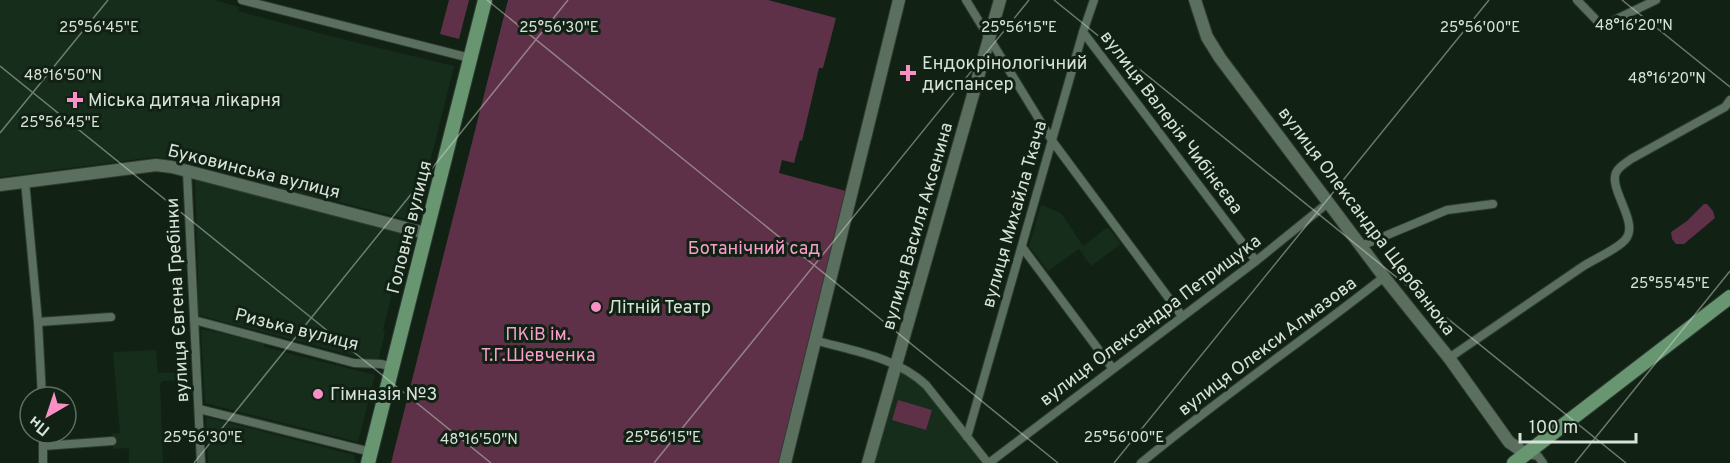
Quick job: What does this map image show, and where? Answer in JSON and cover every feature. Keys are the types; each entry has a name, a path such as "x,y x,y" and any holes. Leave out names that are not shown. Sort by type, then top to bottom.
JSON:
{"main road":[{"name":"Головна вулиця","path":"369,458 486,0"},
{"path":"1514,463 1730,297"}],"street":[{"path":"245,0 470,58"},
{"path":"784,463 899,0"},
{"path":"966,0 1053,142 1182,316"},
{"name":"вулиця Василя Аксенина","path":"868,463 1000,0"},
{"name":"вулиця Михайла Ткача","path":"967,437 1094,0"},
{"name":"вулиця Олександра Щербанюка","path":"1195,0 1207,38 1220,58 1384,277 1449,358 1509,442 1526,454"},
{"path":"1577,0 1602,26 1656,0"},
{"name":"вулиця Валерія Чибінєєва","path":"1083,32 1256,261"},
{"path":"1449,358 1625,241 1630,225 1622,207 1615,176 1617,169 1725,107 1730,100"},
{"name":"Буковинська вулиця","path":"0,185 156,165 425,233"},
{"name":"вулиця Євгена Гребінки","path":"187,172 201,463"},
{"path":"25,182 41,385"},
{"name":"вулиця Олександра Петрищука","path":"989,463 1256,261 1329,202"},
{"path":"1361,246 1447,210 1492,204"},
{"path":"1022,247 1113,369"},
{"name":"вулиця Олекси Алмазова","path":"1141,463 1384,277"},
{"path":"38,322 111,317"},
{"name":"Ризька вулиця","path":"194,320 354,363 393,367"},
{"path":"814,340 897,364 916,375 989,463"},
{"path":"199,409 369,458"},
{"path":"44,463 43,446 112,441"},
{"path":"1526,454 1538,456 1543,463"}],"shaded area":[{"path":"0,0 214,0 239,7 238,11 454,66 416,218 411,220 294,192 286,188 285,190 279,189 279,186 260,184 260,181 186,161 154,157 0,177"},
{"path":"195,180 408,233 383,329 385,332 378,362 198,315"},
{"path":"1041,205 1061,213 1083,246 1108,227 1121,244 1091,266 1079,249 1048,271 1029,246"},
{"path":"201,330 264,343 264,347 375,375 358,442 205,403"},
{"path":"156,350 158,373 186,372 186,380 162,381 160,384 163,463 129,463 129,448 113,449 112,434 120,433 113,352"},
{"path":"897,364 916,376 987,463 869,463"},
{"path":"206,417 354,455 356,463 208,463"}],"green space":[{"path":"449,0 469,0 459,39 440,34"},
{"name":"ПКіВ ім. Т.Г.Шевченка","path":"508,0 768,0 836,18 823,68 819,68 802,141 800,140 794,163 782,160 779,173 846,191 779,463 391,463"},
{"path":"1704,204 1707,204 1713,211 1715,218 1684,244 1676,244 1671,232 1687,221"},
{"path":"898,400 932,410 926,430 892,420"}],"place":[{"name":"Ендокрінологічний диспансер","path":"908,73"},
{"name":"Міська дитяча лікарня","path":"75,100"},
{"name":"Літній Театр","path":"596,307"},
{"name":"Гімназія №3","path":"318,394"}],"park label":[{"name":"Ботанічний сад","path":"754,248"}]}
